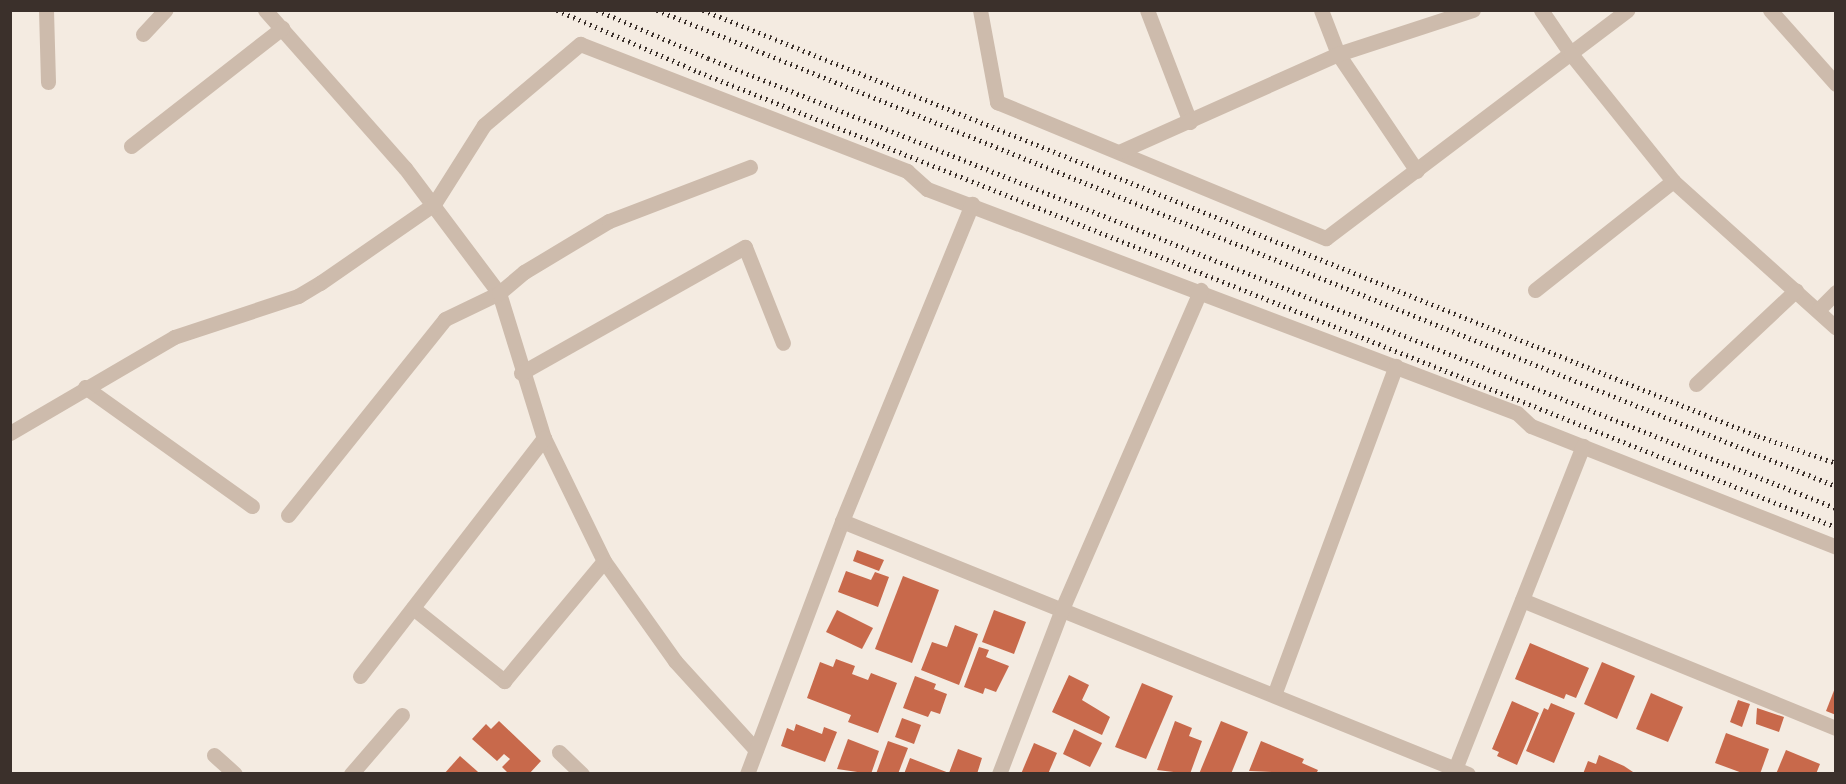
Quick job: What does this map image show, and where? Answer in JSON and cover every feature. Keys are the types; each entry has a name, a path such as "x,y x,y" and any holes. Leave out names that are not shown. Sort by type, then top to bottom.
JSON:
{"street":[{"path":"46,10 48,82"},
{"path":"143,34 165,10"},
{"path":"265,10 434,204 499,293 521,373 544,438 604,561 675,661 756,750"},
{"path":"980,10 997,102 1326,238 1418,171 1627,10"},
{"path":"1147,10 1190,122"},
{"path":"1321,10 1338,54 1418,171"},
{"path":"1121,152 1338,54 1473,10"},
{"path":"1541,10 1571,54 1673,181 1819,309 1836,328"},
{"path":"1770,10 1836,84"},
{"path":"131,146 282,28"},
{"path":"10,433 85,387 174,337 298,296 434,204 484,125 580,44 908,171 927,189 1201,290 1516,413 1531,426 1836,547"},
{"path":"288,515 445,319 499,293 524,272 609,221 750,166"},
{"path":"1535,290 1673,181"},
{"path":"747,774 842,521 972,204"},
{"path":"521,373 745,247 783,343"},
{"path":"999,774 1062,609 1201,290"},
{"path":"1696,384 1797,290"},
{"path":"1819,309 1836,292"},
{"path":"1274,695 1396,366"},
{"path":"85,387 252,506"},
{"path":"360,676 544,438"},
{"path":"842,521 1459,772 1522,600 1583,446"},
{"path":"413,608 504,681 604,561"},
{"path":"1522,600 1836,728"},
{"path":"351,774 402,715"},
{"path":"559,752 582,774"},
{"path":"214,755 235,774"}],"building":[{"path":"857,550 884,560 879,571 853,561"},
{"path":"846,571 871,580 875,572 889,577 878,607 838,592"},
{"path":"903,576 939,590 912,663 875,649"},
{"path":"837,610 873,628 862,649 826,632"},
{"path":"994,610 1026,622 1014,654 982,642"},
{"path":"955,625 978,634 959,685 921,670 932,642 947,647"},
{"path":"1530,643 1589,668 1576,698 1566,694 1564,699 1515,679"},
{"path":"979,647 989,650 986,657 1009,666 996,692 985,688 983,694 964,687"},
{"path":"836,659 855,666 852,674 868,680 871,673 897,683 878,733 848,722 851,715 807,698 820,662 833,667"},
{"path":"1602,662 1635,676 1617,719 1584,704"},
{"path":"1069,675 1089,685 1082,700 1110,717 1102,735 1052,712"},
{"path":"915,676 936,684 934,689 947,694 940,714 931,711 928,717 903,708"},
{"path":"1142,683 1173,696 1146,759 1115,747"},
{"path":"1836,688 1836,715 1826,711"},
{"path":"1651,693 1683,707 1668,742 1636,729"},
{"path":"1738,700 1750,704 1742,727 1730,722"},
{"path":"1512,701 1539,713 1517,765 1497,756 1499,752 1492,749"},
{"path":"1551,703 1575,713 1554,763 1526,751 1544,708 1548,710"},
{"path":"1757,708 1784,717 1779,732 1756,724"},
{"path":"902,718 921,725 914,744 895,737"},
{"path":"499,721 541,761 529,774 509,774 502,767 510,759 504,754 497,761 472,739 486,724 491,729"},
{"path":"1175,721 1192,728 1189,736 1202,741 1190,774 1157,770"},
{"path":"1221,721 1248,732 1231,774 1199,774"},
{"path":"796,724 822,734 824,727 837,732 825,762 781,746 787,728 794,731"},
{"path":"1074,729 1102,743 1090,767 1063,754"},
{"path":"1726,733 1769,749 1760,774 1745,774 1715,763"},
{"path":"848,739 879,751 871,774 837,769"},
{"path":"888,741 908,748 898,774 876,774"},
{"path":"1261,741 1304,759 1302,763 1318,770 1316,774 1249,771"},
{"path":"1034,743 1057,753 1048,774 1021,774"},
{"path":"958,749 982,758 977,774 904,774 910,758 949,773"},
{"path":"1786,750 1820,764 1816,774 1776,774"},
{"path":"1599,755 1636,774 1583,774 1588,761 1596,764"},
{"path":"460,756 477,771 480,774 444,774"}],"railway":[{"path":"557,10 699,72 1836,527"},
{"path":"597,10 708,58 1836,508"},
{"path":"657,10 1836,486"},
{"path":"703,10 1758,436 1836,463"}]}
